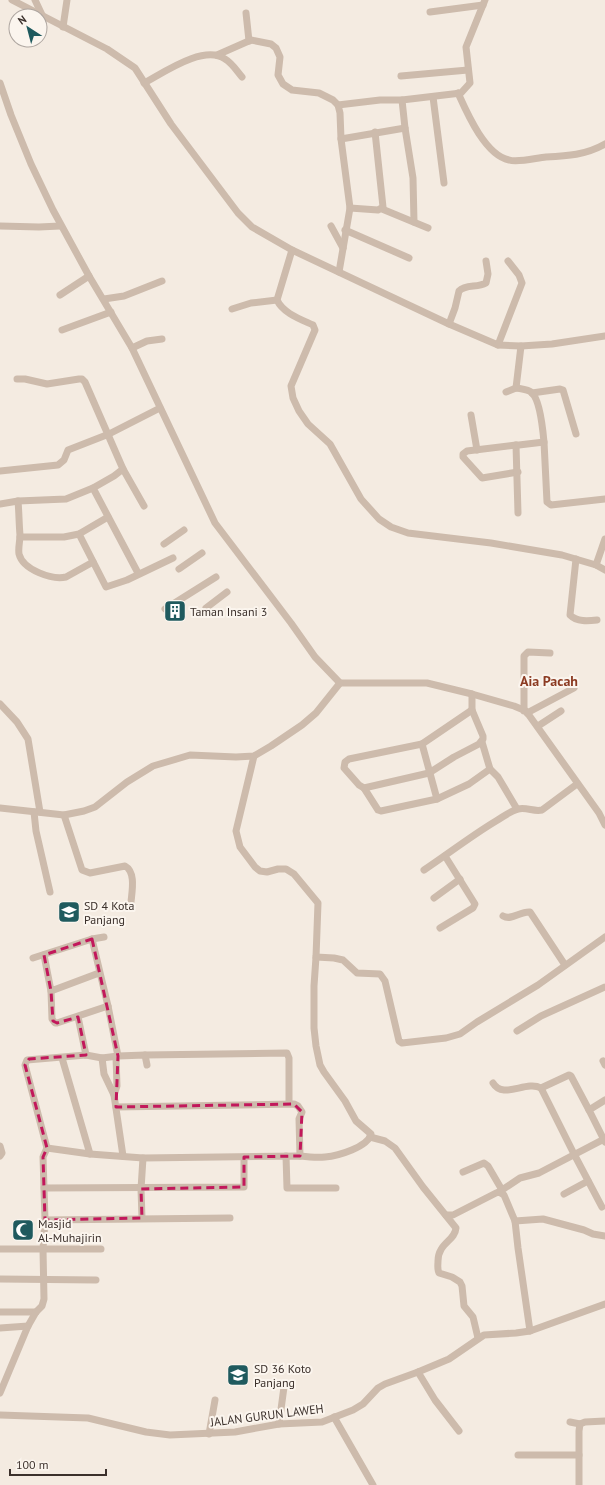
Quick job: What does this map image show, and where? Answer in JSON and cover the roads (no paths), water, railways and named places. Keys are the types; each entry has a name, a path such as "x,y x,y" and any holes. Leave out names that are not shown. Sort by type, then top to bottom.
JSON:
{"street":[{"path":"12,0 27,8"},
{"path":"64,27 67,0"},
{"path":"430,12 484,2"},
{"path":"338,105 380,100 402,100 433,97 462,92 470,83 466,48 484,2"},
{"path":"246,14 249,41"},
{"path":"48,19 107,49 135,68 171,124 238,213 252,227 292,250 449,324 498,345 520,346 552,344 605,336"},
{"path":"217,55 249,41 256,40 271,44 276,48 280,57 278,74 283,84 292,90 319,93 333,100 338,105 340,113 340,139 350,208 345,230 339,272"},
{"path":"144,83 193,57 209,55 217,55 224,58 242,77"},
{"path":"400,76 468,70"},
{"path":"0,83 31,164 60,226 132,348 215,523 316,657 340,683 427,683 514,706 526,712 538,726 577,784 599,813 605,825"},
{"path":"458,93 468,116 483,139 494,152 509,160 570,156 595,149 605,144"},
{"path":"433,97 444,183"},
{"path":"402,100 413,178 414,222"},
{"path":"340,139 405,128"},
{"path":"375,132 384,206 382,209"},
{"path":"350,208 382,209 428,228"},
{"path":"0,226 60,226"},
{"path":"331,226 343,248"},
{"path":"345,230 409,258"},
{"path":"292,250 277,300 280,307 295,317 313,325 315,330 291,386 293,398 299,411 308,424 330,444 361,499 379,519 391,527 408,534 491,543 562,555 596,565 605,570"},
{"path":"449,324 459,291 463,287 482,285 486,283 488,274 486,261"},
{"path":"498,345 522,283 519,275 508,261"},
{"path":"60,295 89,276"},
{"path":"104,299 124,296 162,281"},
{"path":"232,309 251,303 277,300"},
{"path":"62,330 111,312"},
{"path":"132,348 147,341 162,339"},
{"path":"516,388 520,346"},
{"path":"17,379 25,379 47,384 82,379 85,382 109,434 123,469 144,506"},
{"path":"506,392 516,388 528,390 532,393 540,413 544,442 548,504 551,506 605,498"},
{"path":"532,393 560,389 563,390 576,434"},
{"path":"0,471 58,465 64,460 68,450 109,434 160,408"},
{"path":"471,415 477,450"},
{"path":"518,472 482,478 463,457 463,454 466,451 544,442"},
{"path":"516,445 518,472 518,513"},
{"path":"0,504 18,501 66,499 93,488 123,469"},
{"path":"93,488 138,573"},
{"path":"18,501 20,537 19,553 21,558 35,570 46,576 66,577 93,562"},
{"path":"20,537 64,537 79,534 108,517"},
{"path":"164,544 184,530"},
{"path":"79,534 106,587 128,580 138,573 173,558"},
{"path":"596,565 605,539"},
{"path":"179,569 202,553"},
{"path":"576,559 570,614 573,618 586,622 597,620"},
{"path":"165,608 216,577"},
{"path":"206,608 227,592"},
{"path":"526,712 524,656 528,652 550,653"},
{"path":"0,808 64,815 84,811 95,807 142,772 153,766 190,755 236,757 254,756 302,725 316,713 340,683"},
{"path":"526,712 574,688"},
{"path":"472,694 472,710 483,736 482,742 490,769 498,777 517,809"},
{"path":"0,704 17,722 28,738 37,812 36,831 50,892"},
{"path":"472,710 422,744 349,759 345,762 344,768 359,785 364,788 378,810 381,811 437,799 469,784 490,769"},
{"path":"538,726 561,711"},
{"path":"364,788 429,773 482,742"},
{"path":"422,744 437,799"},
{"path":"254,756 236,830 240,847 255,867 260,871 267,872 278,869 286,869 294,874 318,903 314,986 314,1028 320,1065 345,1101 356,1121 371,1134 370,1137"},
{"path":"424,870 477,832 517,809 526,808 536,811 542,810 577,784"},
{"path":"64,815 82,870 90,873 125,866 132,875 131,902"},
{"path":"440,928 474,906 474,901 445,856"},
{"path":"434,898 460,879"},
{"path":"503,916 508,918 524,912 530,912 565,966"},
{"path":"33,958 92,939 104,937"},
{"path":"316,957 343,960 357,973 380,974 384,977 400,1041 402,1043 446,1038 460,1034 538,985 605,937"},
{"path":"92,939 108,1006 117,1056 117,1086 114,1095"},
{"path":"44,955 51,991 53,1021 57,1023 108,1006"},
{"path":"51,991 99,973"},
{"path":"517,1031 541,1016 605,987"},
{"path":"78,1017 86,1055"},
{"path":"0,1394 28,1326 36,1312 42,1306 45,1220 43,1157 47,1148 25,1065 29,1059 62,1058 86,1055 102,1058 145,1055 287,1053 289,1058 289,1103"},
{"path":"145,1055 146,1065"},
{"path":"62,1058 90,1154"},
{"path":"102,1058 104,1074 114,1095 123,1156"},
{"path":"446,1215 453,1215 501,1191 520,1178 539,1173 604,1140 571,1076 569,1075 542,1088 533,1086 500,1090 495,1087 493,1083"},
{"path":"542,1088 602,1207"},
{"path":"589,1110 605,1100"},
{"path":"116,1107 289,1103 298,1106 302,1112 299,1119 300,1156"},
{"path":"47,1148 90,1154 143,1158 286,1156 324,1157 333,1156 359,1146 370,1137"},
{"path":"370,1137 385,1141 395,1148 456,1230 439,1252 438,1270 439,1273 452,1277 460,1282 463,1290 464,1306 473,1316 478,1338"},
{"path":"0,1146 2,1153 0,1156"},
{"path":"286,1156 287,1188 336,1188"},
{"path":"44,1188 141,1189 244,1187 244,1157"},
{"path":"142,1218 141,1189 143,1158"},
{"path":"463,1172 481,1163 486,1164 504,1195 515,1221 530,1331"},
{"path":"564,1194 588,1181"},
{"path":"45,1220 230,1218"},
{"path":"515,1221 543,1219 584,1230 593,1234 605,1236"},
{"path":"0,1249 101,1249"},
{"path":"0,1279 96,1280"},
{"name":"JALAN GURUN LAWEH","path":"0,1415 88,1418 146,1432 170,1435 236,1432 279,1424 322,1422 353,1410 363,1404 378,1388 385,1384 449,1359 484,1335 530,1331 605,1304"},
{"path":"0,1312 36,1312"},
{"path":"0,1328 28,1326"},
{"path":"418,1372 459,1431"},
{"path":"279,1424 284,1388"},
{"path":"209,1434 215,1400"},
{"path":"334,1418 373,1485"},
{"path":"570,1422 580,1424 585,1422 605,1421"},
{"path":"579,1485 580,1424"},
{"path":"518,1455 579,1455"}],"place":[{"name":"Taman Insani 3","path":"175,611"},
{"name":"SD 4 Kota Panjang","path":"69,912"},
{"name":"Masjid Al-Muhajirin","path":"23,1230"},
{"name":"SD 36 Koto Panjang","path":"238,1375"}],"district":[{"name":"Aia Pacah","path":"549,681"}]}
